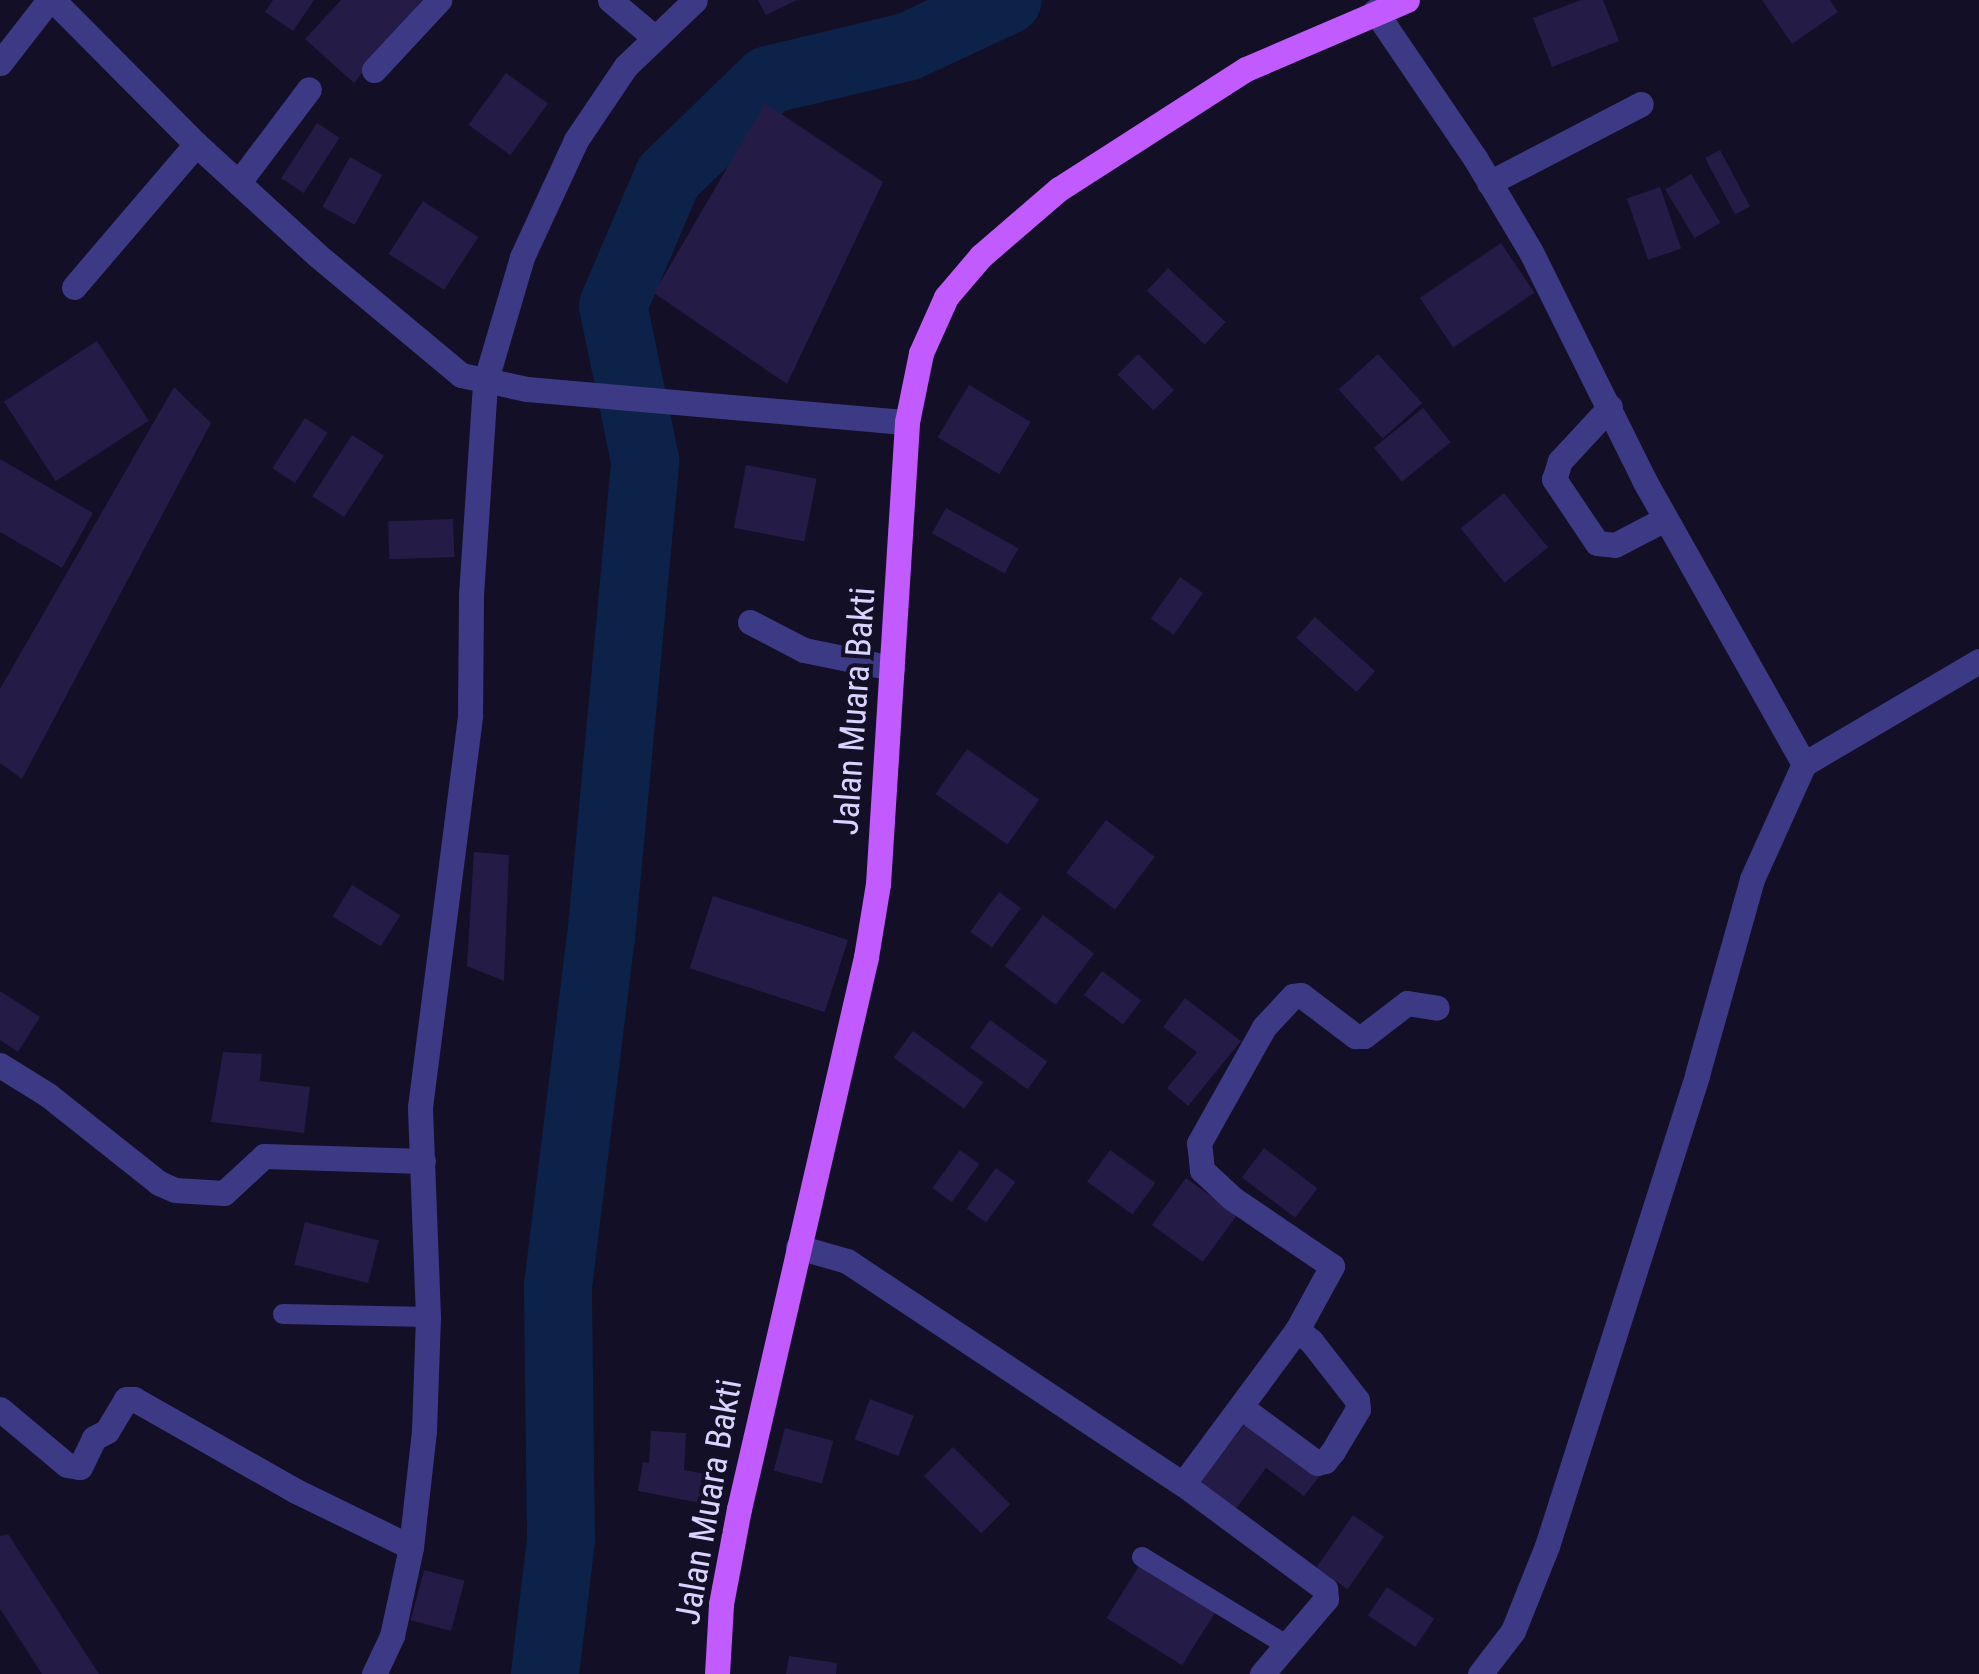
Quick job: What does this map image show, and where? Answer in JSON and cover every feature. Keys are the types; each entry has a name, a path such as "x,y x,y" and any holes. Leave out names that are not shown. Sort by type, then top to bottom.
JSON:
{"main road":[{"name":"Jalan Muara Bakti","path":"716,1674 721,1604 738,1509 878,884 907,422 921,353 946,297 1016,225 1058,189 1246,69 1407,0"}],"street":[{"path":"0,63 51,0 196,144 460,375 527,389 907,422"},
{"path":"374,70 440,0"},
{"path":"610,0 654,37"},
{"path":"374,1674 392,1636 411,1547 424,1431 428,1317 420,1106 450,902 470,715 471,594 485,383 522,257 547,196 607,90 654,37 695,0"},
{"path":"1375,11 1490,183 1531,252 1665,518 1804,764"},
{"path":"239,182 309,89"},
{"path":"1490,183 1641,104"},
{"path":"74,287 196,144"},
{"path":"1610,407 1560,461 1554,478 1597,542 1616,545 1665,518"},
{"path":"750,622 804,650 892,668"},
{"path":"1480,1674 1513,1632 1547,1546 1697,1075 1752,879 1804,764 1979,661"},
{"path":"1183,1484 1297,1330 1332,1266 1232,1198 1202,1170 1199,1143 1264,1027 1293,996 1301,995 1355,1036 1364,1036 1407,1003 1437,1008"},
{"path":"0,1065 48,1095 158,1183 175,1190 224,1193 264,1156 423,1161"},
{"path":"798,1247 847,1261 1183,1484 1325,1589 1326,1599 1262,1674"},
{"path":"1242,1408 1317,1463 1325,1462 1333,1452 1355,1418 1357,1400 1311,1341 1297,1330"},
{"path":"0,1409 67,1465 80,1466 94,1438 108,1430 126,1399 134,1399 296,1491 411,1547"}],"lane":[{"path":"283,1314 428,1317"},
{"path":"1142,1557 1286,1645"}],"building":[{"path":"273,0 314,0 293,31 265,12"},
{"path":"341,0 422,0 354,83 305,39"},
{"path":"758,0 797,0 766,15"},
{"path":"1581,0 1603,0 1619,41 1552,67 1533,18"},
{"path":"1762,0 1830,0 1838,12 1792,44"},
{"path":"506,73 548,104 510,155 468,125"},
{"path":"765,103 883,182 787,384 654,293"},
{"path":"317,123 340,138 304,193 281,178"},
{"path":"1720,150 1750,207 1735,214 1705,158"},
{"path":"350,157 382,175 355,225 322,207"},
{"path":"1691,174 1720,223 1695,238 1665,189"},
{"path":"1660,187 1681,248 1648,260 1627,198"},
{"path":"423,201 478,237 444,290 389,254"},
{"path":"1501,243 1535,293 1453,348 1420,298"},
{"path":"1168,268 1226,322 1205,345 1147,291"},
{"path":"97,341 149,421 56,481 4,401"},
{"path":"1138,354 1174,390 1154,411 1117,375"},
{"path":"1378,354 1422,403 1383,439 1339,389"},
{"path":"969,385 1031,422 999,474 938,437"},
{"path":"174,387 211,423 22,779 0,763 0,689"},
{"path":"1423,408 1451,442 1402,482 1374,448"},
{"path":"305,418 328,433 295,483 272,468"},
{"path":"352,435 384,456 344,517 312,496"},
{"path":"0,459 93,513 62,568 0,532"},
{"path":"746,465 817,479 804,542 734,528"},
{"path":"1504,493 1548,547 1505,583 1460,528"},
{"path":"946,508 1019,548 1005,574 932,533"},
{"path":"453,519 454,557 389,559 388,521"},
{"path":"1180,577 1203,593 1174,635 1151,619"},
{"path":"1315,617 1375,671 1356,692 1296,638"},
{"path":"967,749 1039,799 1008,845 935,794"},
{"path":"1106,820 1155,857 1115,909 1066,873"},
{"path":"474,852 509,855 504,981 467,966"},
{"path":"352,885 400,915 381,947 332,916"},
{"path":"999,892 1021,908 992,948 970,932"},
{"path":"713,896 848,940 825,1012 690,968"},
{"path":"1043,915 1094,954 1056,1005 1004,966"},
{"path":"1102,971 1141,1000 1123,1024 1084,995"},
{"path":"0,991 40,1017 18,1052 0,1040"},
{"path":"1185,998 1241,1041 1188,1106 1167,1088 1197,1052 1163,1027"},
{"path":"990,1020 1047,1062 1027,1089 970,1048"},
{"path":"913,1031 983,1082 964,1109 894,1058"},
{"path":"223,1052 262,1054 260,1081 310,1087 304,1133 211,1122"},
{"path":"1264,1148 1318,1188 1295,1218 1242,1178"},
{"path":"960,1150 979,1164 952,1202 932,1188"},
{"path":"1110,1150 1155,1183 1132,1214 1087,1182"},
{"path":"996,1168 1015,1182 986,1223 967,1208"},
{"path":"1186,1178 1237,1215 1203,1262 1152,1225"},
{"path":"305,1222 379,1240 368,1283 294,1265"},
{"path":"870,1399 914,1416 898,1456 855,1439"},
{"path":"1249,1419 1322,1473 1304,1496 1266,1468 1233,1513 1196,1486"},
{"path":"785,1428 833,1441 822,1483 774,1471"},
{"path":"651,1431 686,1433 684,1470 716,1476 711,1505 638,1491 643,1462 649,1463"},
{"path":"953,1447 1010,1504 981,1533 924,1476"},
{"path":"1353,1515 1384,1537 1347,1589 1316,1567"},
{"path":"8,1534 99,1674 42,1674 0,1609 0,1536"},
{"path":"1141,1563 1216,1610 1182,1665 1107,1618"},
{"path":"424,1570 465,1581 451,1631 411,1620"},
{"path":"1387,1587 1434,1619 1415,1647 1368,1615"},
{"path":"789,1656 837,1663 836,1674 786,1674"}],"waterway":[{"path":"545,1674 561,1540 558,1286 601,938 645,460 613,306 668,177 768,80 907,47 1008,0"}]}
